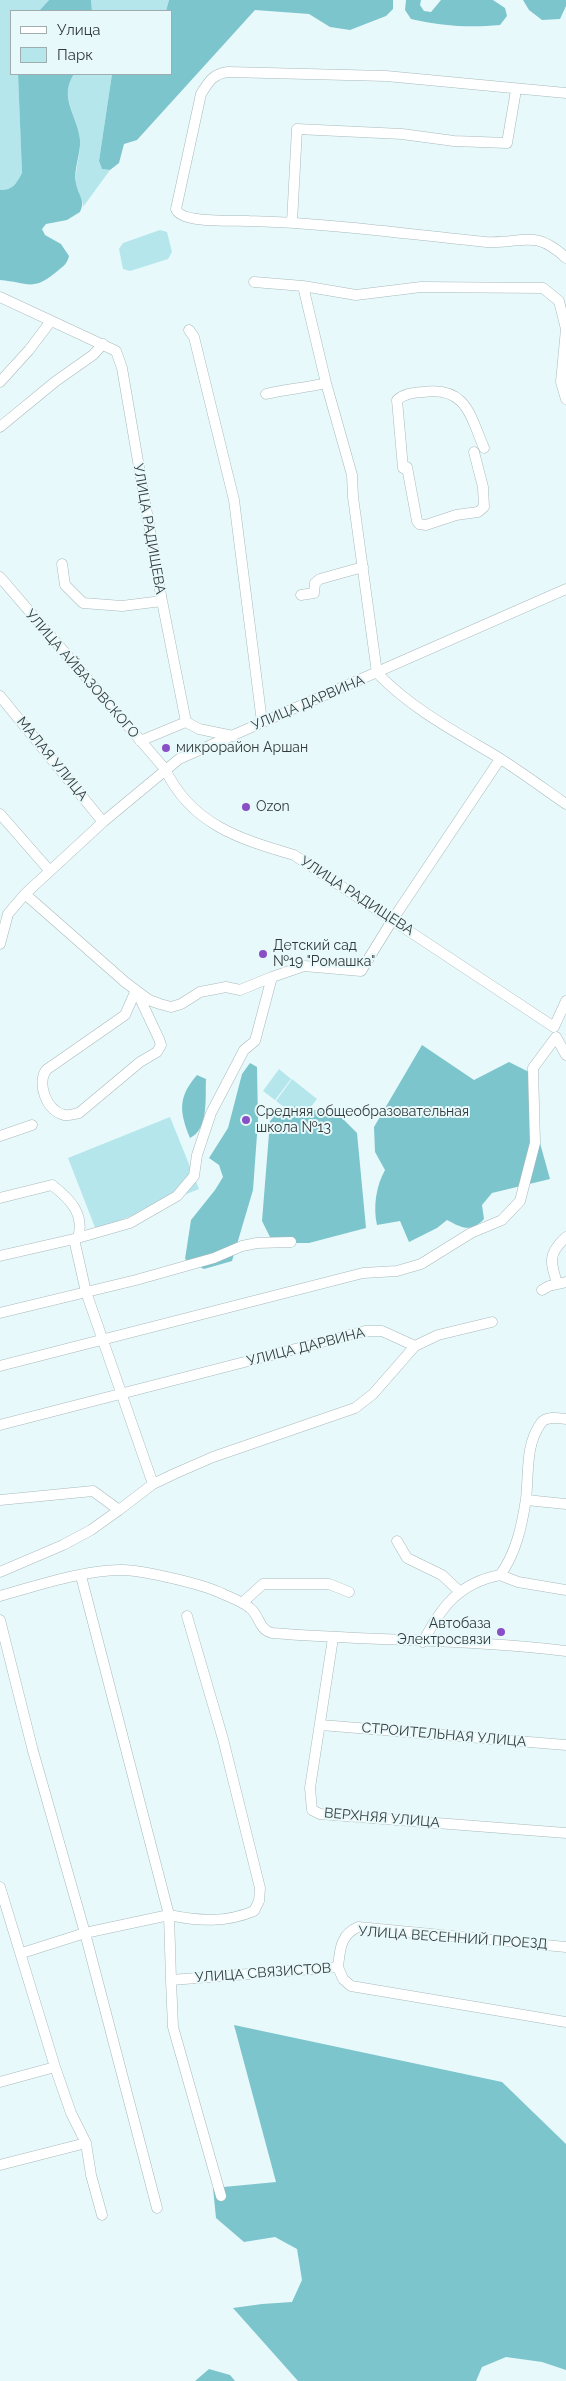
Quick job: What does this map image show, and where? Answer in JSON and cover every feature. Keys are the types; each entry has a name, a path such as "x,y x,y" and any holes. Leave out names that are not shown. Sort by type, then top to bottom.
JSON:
{"street":[{"path":"566,93 516,90 386,76 228,72 217,74 210,80 202,94 177,212 182,216 203,220 292,222 486,242 502,243 519,239 542,240 566,258"},
{"path":"292,222 297,129 508,143 516,90"},
{"path":"254,282 303,286 356,295 421,287 543,288 559,301 566,329 561,382 566,399"},
{"path":"303,286 326,384 352,475 353,497 377,673 397,694 435,720 500,759 566,804"},
{"path":"0,297 71,332 103,344 93,355 56,380 0,427"},
{"path":"0,382 51,321"},
{"path":"190,330 194,337 234,500 262,722"},
{"name":"УЛИЦА РАДИЩЕВА","path":"103,344 116,352 122,368 162,601 186,722"},
{"path":"266,394 284,389 294,390 326,384"},
{"path":"436,390 450,392 458,397 472,419 479,450 484,507 478,512 456,515 426,525 419,524 405,467 397,410 398,400 404,394 436,390"},
{"path":"62,564 65,585 83,603 122,606 162,601"},
{"path":"301,595 314,593 315,583 320,579 363,567"},
{"name":"УЛИЦА АЙВАЗОВСКОГО","path":"0,577 165,769"},
{"name":"УЛИЦА ДАРВИНА","path":"0,944 3,922 25,894 103,822 179,759 566,589"},
{"name":"МАЛАЯ УЛИЦА","path":"0,696 103,822"},
{"path":"140,741 186,722 200,729 233,736"},
{"path":"25,894 136,990 149,1000 171,1007 181,1004 200,992 231,987 234,990 240,990 304,966 361,971 393,919 500,759"},
{"name":"УЛИЦА РАДИЩЕВА","path":"165,769 173,785 201,817 255,844 294,855 393,919 555,1032"},
{"path":"0,814 49,870"},
{"path":"0,1256 76,1239 130,1223 177,1196 194,1176 197,1155 211,1113 244,1050 256,1040 272,977"},
{"path":"136,990 159,1039 161,1045 157,1052 140,1062 79,1113 66,1116 60,1114 47,1100 42,1091 43,1074 125,1015 136,990"},
{"path":"0,1366 363,1273 397,1271 421,1264 465,1236 502,1220 520,1201 535,1143 533,1068 555,1032 566,1001"},
{"path":"555,1032 566,1055"},
{"path":"0,1136 32,1125"},
{"path":"0,1198 52,1185 69,1198 74,1206 81,1230 76,1239 86,1292 120,1394 153,1484"},
{"path":"542,1290 561,1282 552,1272 551,1258 558,1244 566,1236"},
{"path":"0,1313 214,1258 242,1246 257,1243 291,1242"},
{"path":"0,1572 63,1545 91,1530 153,1484 213,1457 355,1408 390,1376 415,1346 438,1335 492,1322"},
{"name":"УЛИЦА ДАРВИНА","path":"0,1425 365,1331 382,1331 415,1346"},
{"path":"500,1575 513,1556 526,1500 530,1448 541,1422 548,1418 566,1418"},
{"path":"0,1500 93,1491 119,1510"},
{"path":"526,1500 566,1504"},
{"path":"397,1541 407,1558 442,1576 459,1591"},
{"path":"0,1596 81,1576 123,1570 176,1580 220,1592 252,1609 266,1631 333,1638 499,1645 566,1651"},
{"path":"422,1642 434,1621 459,1591 475,1582 500,1575 518,1582 566,1590"},
{"path":"81,1576 169,1915 173,2027 221,2196"},
{"path":"242,1603 263,1584 328,1584 349,1592"},
{"path":"22,1953 85,1933 169,1915 195,1920 240,1917 254,1911 259,1900 260,1888 223,1739 187,1616"},
{"path":"0,1620 33,1751 85,1933 157,2208"},
{"name":"ВЕРХНЯЯ УЛИЦА","path":"333,1638 310,1788 312,1810 320,1814 566,1833"},
{"name":"СТРОИТЕЛЬНАЯ УЛИЦА","path":"321,1725 566,1746"},
{"path":"0,1887 22,1953 55,2067 71,2113 86,2143 91,2175 102,2215"},
{"name":"УЛИЦА ВЕСЕННИЙ ПРОЕЗД","path":"338,1967 340,1948 344,1938 349,1931 358,1927 566,1947"},
{"name":"УЛИЦА СВЯЗИСТОВ","path":"171,1980 338,1967 343,1979 351,1986 566,2022"},
{"path":"0,2082 55,2067"},
{"path":"0,2165 86,2143"}],"green space":[{"path":"0,0 49,0 40,10 10,10 10,75 18,75 22,173 14,186 0,190"},
{"path":"91,0 169,0 166,10 92,10"},
{"path":"74,75 112,75 99,161 102,169 110,170 83,207 76,181 80,146 79,132 69,100 70,83"},
{"path":"160,230 167,232 172,252 168,259 130,271 123,269 119,249 123,243"},
{"path":"279,1069 291,1079 275,1100 263,1091"},
{"path":"292,1079 317,1099 301,1120 276,1101"},
{"path":"170,1117 199,1189 96,1230 68,1158"}],"shaded area":[{"path":"49,0 91,0 92,10 40,10"},
{"path":"169,0 393,0 393,9 386,16 350,30 330,27 309,14 255,10 137,140 124,144 119,163 110,170 102,169 99,161 112,75 172,75 172,10 166,10"},
{"path":"406,0 421,0 420,5 424,11 431,12 441,0 493,0 505,8 507,16 500,25 456,26 434,23 411,19 405,10"},
{"path":"523,0 566,0 566,6 560,19 542,20 529,10"},
{"path":"18,75 74,75 68,91 68,99 79,131 80,140 75,178 82,201 82,208 80,212 67,220 46,224 42,229 45,235 61,244 69,256 64,266 47,279 34,284 0,280 0,190 14,186 22,173"},
{"path":"422,1045 474,1080 509,1062 531,1073 533,1118 550,1179 492,1193 482,1205 484,1219 471,1228 462,1227 447,1220 437,1228 409,1242 400,1221 377,1225 376,1197 379,1183 385,1170 375,1152 374,1127"},
{"path":"250,1063 257,1067 258,1121 253,1190 232,1261 204,1269 185,1259 191,1220 223,1177 219,1165 209,1158 228,1128 242,1074"},
{"path":"197,1075 206,1079 206,1104 200,1128 190,1138 182,1112 182,1105 186,1090"},
{"path":"295,1106 339,1115 357,1133 366,1228 309,1243 280,1243 270,1237 262,1221 270,1121 280,1110"},
{"path":"234,2025 502,2082 566,2144 566,2370 542,2362 506,2357 482,2367 476,2381 298,2381 233,2308 292,2302 302,2280 297,2249 275,2237 244,2242 216,2218 213,2188 276,2182"},
{"path":"209,2369 230,2375 235,2381 195,2381"}],"place":[{"name":"микрорайон Аршан","path":"166,748"},
{"name":"Ozon","path":"246,807"},
{"name":"Детский сад №19 \"Ромашка\"","path":"263,954"},
{"name":"Средняя общеобразовательная школа №13","path":"246,1120"},
{"name":"Автобаза Электросвязи","path":"501,1632"}]}
